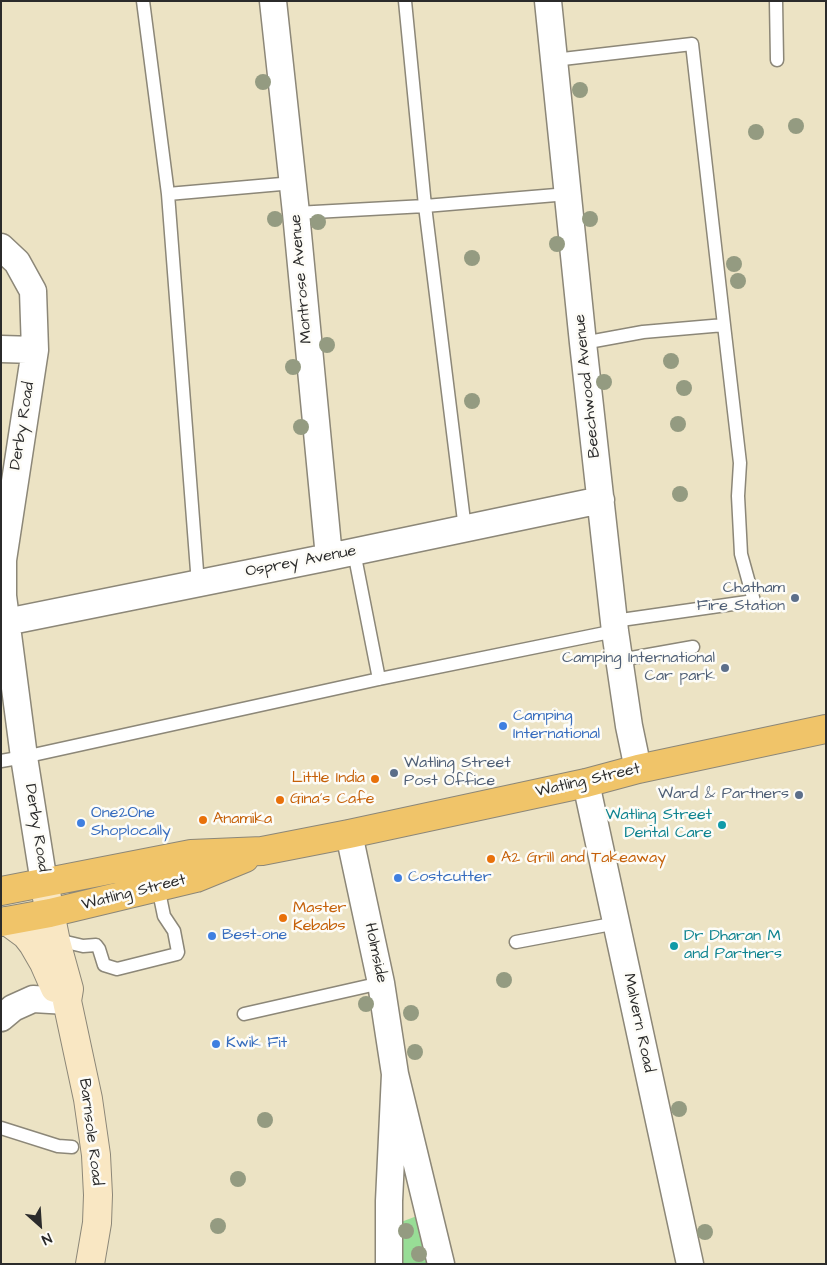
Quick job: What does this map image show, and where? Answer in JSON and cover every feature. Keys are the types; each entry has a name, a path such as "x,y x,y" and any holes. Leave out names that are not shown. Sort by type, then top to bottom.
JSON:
{"main road":[{"name":"Watling Street","path":"1,891 191,854 262,851 349,834 826,729"},
{"name":"Watling Street","path":"4,922 50,913 196,878 262,851"}],"street":[{"name":"Montrose Avenue","path":"273,1 296,213 328,557"},
{"name":"Beechwood Avenue","path":"548,1 583,343 615,626 629,726 638,770"},
{"name":"Derby Road","path":"1,247 17,262 33,291 35,350 3,560 3,596 13,759 44,883"},
{"path":"1,349 35,350"},
{"name":"Osprey Avenue","path":"4,623 601,500"},
{"name":"Malvern Road","path":"586,783 690,1264"},
{"name":"Holmside","path":"349,834 381,983 395,1074 441,1264"},
{"name":"Barnsole Road","path":"44,883 56,942 69,989 67,1001 88,1099 96,1155 97,1223 90,1264"},
{"name":"Barnsole Road","path":"4,922 23,933 31,941 44,963 57,995 67,1001"},
{"path":"1,1018 13,1008 33,999 67,1001"},
{"name":"Holmside","path":"389,1264 389,1201 395,1074"},
{"path":"389,1201 425,1196"}],"lane":[{"path":"143,1 168,194 198,584"},
{"path":"405,1 426,206 465,529"},
{"path":"776,1 777,60"},
{"path":"13,759 615,626 754,601 741,554 738,496 740,463 692,44 554,60"},
{"path":"168,194 292,183"},
{"path":"296,213 426,206 568,194"},
{"path":"583,343 643,332 724,325"},
{"path":"354,552 379,679"},
{"path":"620,660 693,647"},
{"path":"56,942 86,946 96,945 104,964 117,969 176,954 178,952 174,931 164,916 158,887"},
{"path":"516,942 617,923"},
{"path":"244,1014 381,983"},
{"path":"1,1128 58,1146 72,1147"}],"green space":[{"path":"425,1213 435,1264 399,1264 401,1222"}],"place":[{"name":"Chatham Fire Station","path":"795,598"},
{"name":"Camping International Car park","path":"725,668"},
{"name":"Camping International","path":"503,726"},
{"name":"Watling Street Post Office","path":"394,773"},
{"name":"Little India","path":"375,779"},
{"name":"Ward & Partners","path":"799,795"},
{"name":"Gina's Cafe","path":"280,800"},
{"name":"Anamika","path":"203,820"},
{"name":"One2One Shoplocally","path":"81,823"},
{"name":"Watling Street Dental Care","path":"722,825"},
{"name":"A2 Grill and Takeaway","path":"491,859"},
{"name":"Costcutter","path":"398,878"},
{"name":"Master Kebabs","path":"283,918"},
{"name":"Best-one","path":"212,936"},
{"name":"Dr Dharan M and Partners","path":"674,946"},
{"name":"Kwik Fit","path":"216,1044"}]}
